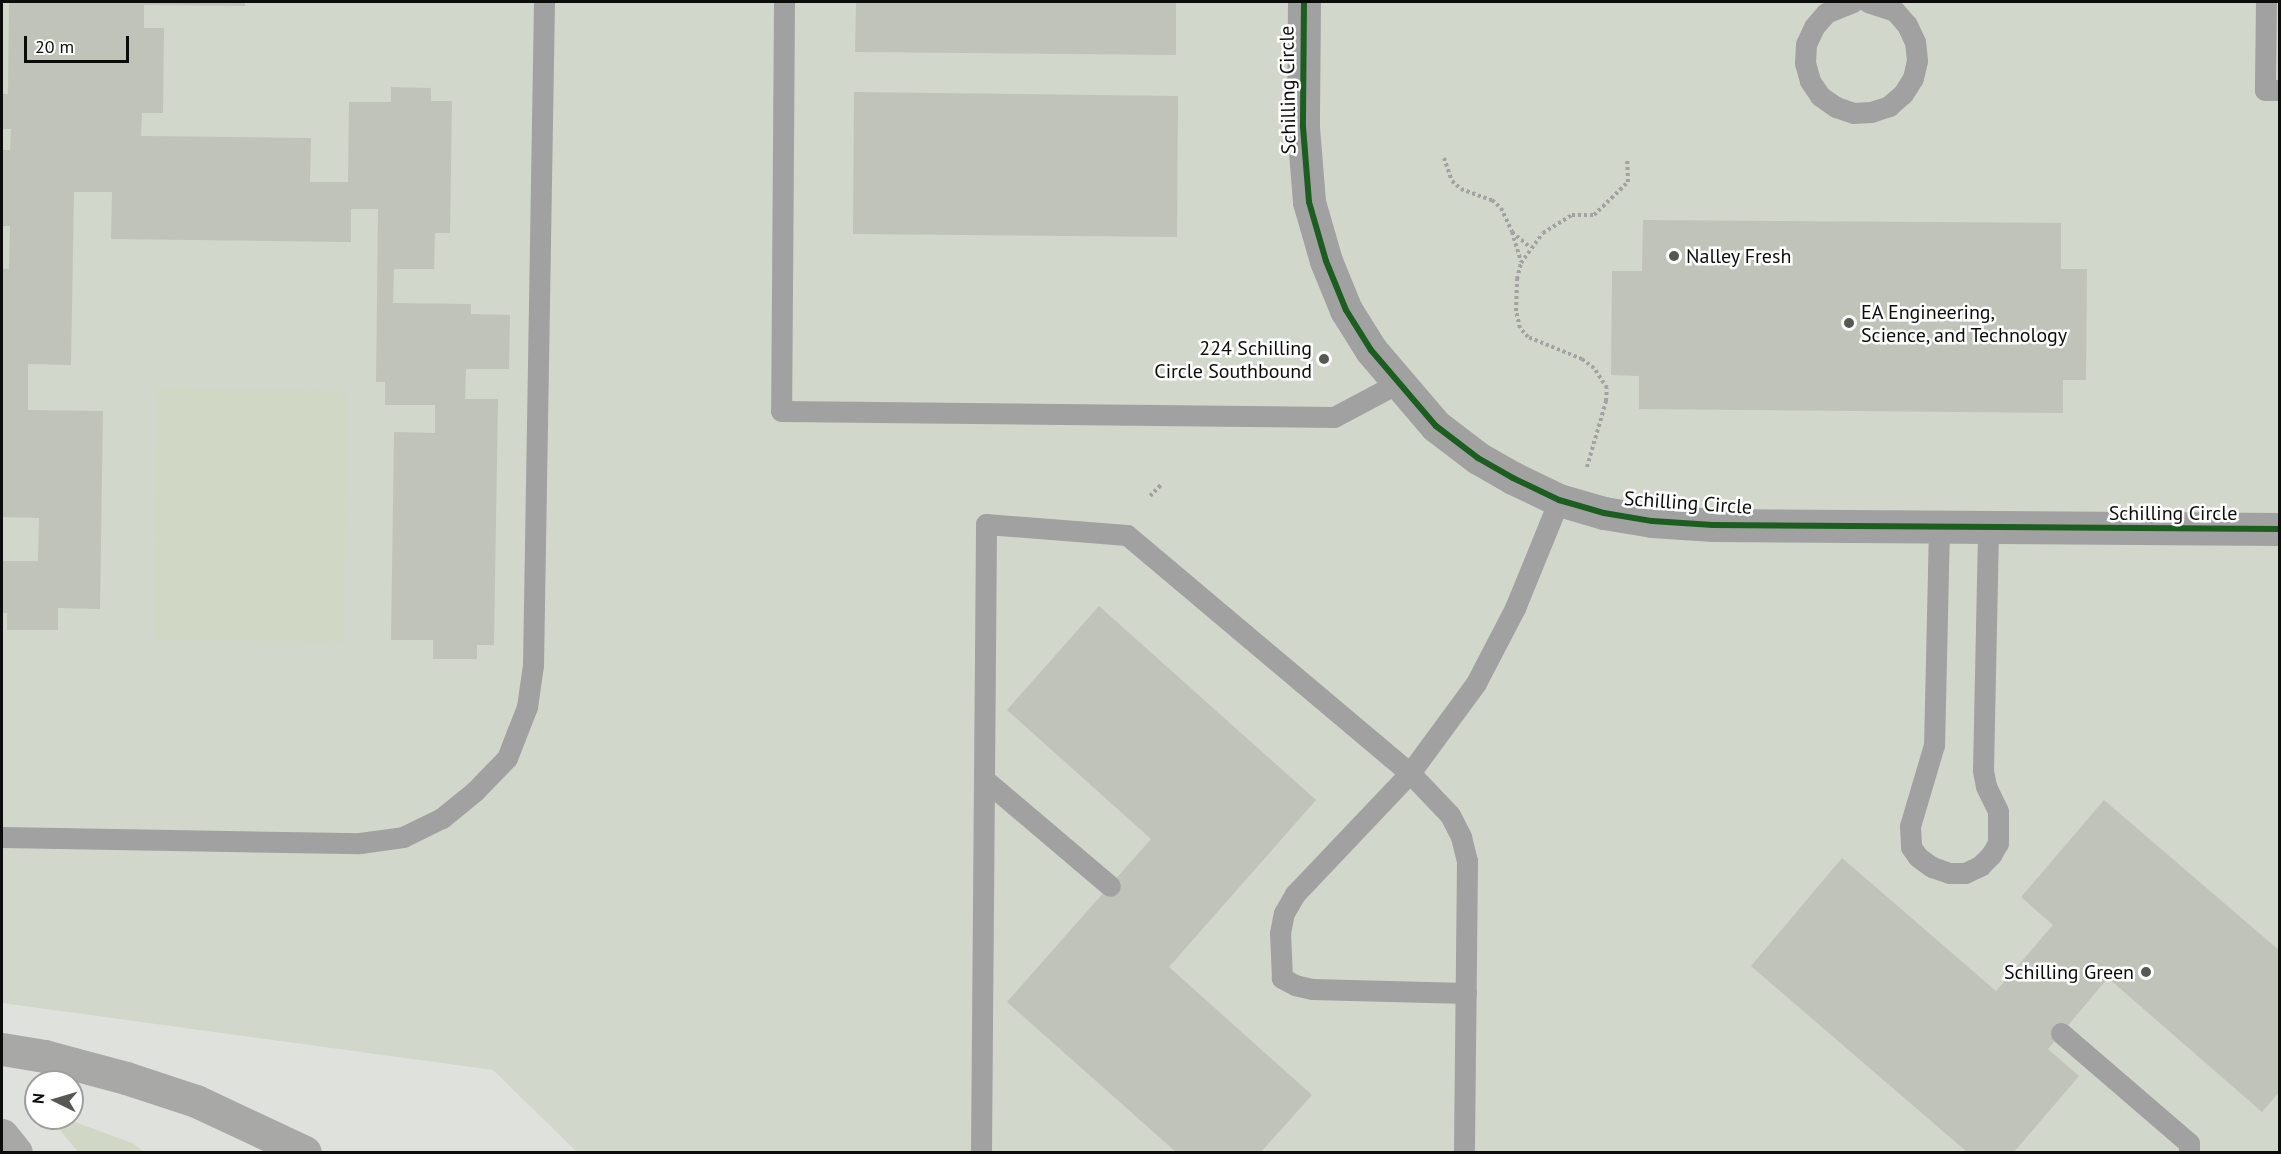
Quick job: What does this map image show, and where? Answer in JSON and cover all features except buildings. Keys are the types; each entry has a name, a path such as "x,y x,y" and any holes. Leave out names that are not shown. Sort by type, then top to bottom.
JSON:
{"highway":[{"path":"2,1049 44,1056 126,1078 196,1101 306,1152"},
{"path":"2,1135 16,1152"}],"street":[{"name":"Schilling Circle","path":"1304,2 1303,127 1309,202 1326,261 1346,310 1371,350 1436,426 1478,458 1560,500 1604,513 1652,521 1713,525 2280,529"}],"lane":[{"path":"2,837 360,843 403,837 442,818 475,791 507,758 527,707 533,665 544,2"},
{"path":"784,2 781,411 1334,417 1398,383"},
{"path":"1853,2 1826,13 1814,27 1806,44 1805,63 1810,81 1820,96 1836,107 1853,113 1871,112 1889,106 1913,78 1917,60 1915,42 1908,25 1895,11 1868,2"},
{"path":"2266,2 2265,90 2280,90"},
{"path":"1466,993 1312,989 1295,985 1282,978 1280,933 1284,913 1295,894 1410,773 1476,683 1515,608 1560,500"},
{"path":"981,1152 986,524 1127,535 1410,773 1450,815 1461,837 1467,861 1464,1152"},
{"path":"1939,527 1934,745 1910,826 1911,847 1918,857 1932,867 1949,873 1965,873 1980,866 1991,855 1998,843 1998,811 1986,786 1983,770 1988,528"},
{"path":"984,779 1110,886"},
{"path":"2061,1033 2189,1143 2189,1152"}],"path":[{"path":"1444,158 1452,181 1461,189 1492,201 1501,208 1512,232 1521,263"},
{"path":"1587,467 1606,401 1606,388 1594,368 1582,359 1528,337 1520,328 1516,311 1517,279 1521,263 1530,247 1543,233 1572,215 1594,215 1628,182 1627,158"},
{"path":"1512,232 1530,247"},
{"path":"1150,496 1163,483"}],"shaded area":[{"path":"2,2 2279,2 2279,1152 577,1152 493,1070 2,1003"}],"green space":[{"path":"157,388 347,391 344,642 154,639"},
{"path":"84,1125 132,1143 145,1152 78,1152 60,1130 84,1130"}],"cycle path":[{"path":"1304,2 1303,127 1309,202 1326,261 1346,310 1371,350 1436,426 1478,458 1513,478 1559,500 1604,513 1652,521 1713,525 2280,529"}],"place":[{"name":"Nalley Fresh","path":"1674,256"},
{"name":"EA Engineering, Science, and Technology","path":"1849,323"},
{"name":"224 Schilling Circle Southbound","path":"1324,359"},
{"name":"Schilling Green","path":"2146,972"}]}
